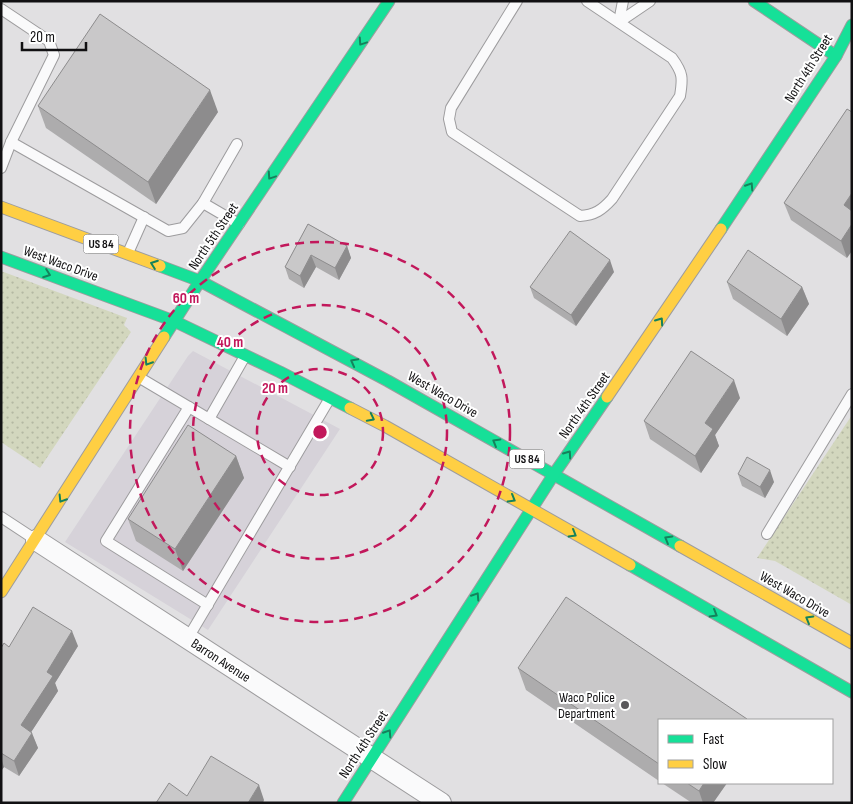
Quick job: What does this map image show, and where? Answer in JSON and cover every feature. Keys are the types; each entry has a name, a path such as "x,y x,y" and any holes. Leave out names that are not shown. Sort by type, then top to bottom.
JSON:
{"main road":[{"name":"North 5th Street","path":"1,592 200,281 389,1"},
{"path":"754,1 844,61"},
{"name":"North 4th Street","path":"343,803 554,474 674,300 844,61 852,25"},
{"name":"West Waco Drive","path":"1,208 200,281 388,380 852,643"},
{"name":"West Waco Drive","path":"1,257 174,321 331,398 385,426 852,692"}],"street":[{"name":"Barron Avenue","path":"36,540 441,803"}],"lane":[{"path":"517,1 451,108 449,119 452,132 580,216 591,215 602,210 612,199 680,96 682,81 680,69 672,58 587,1"},
{"path":"619,22 622,1"},
{"path":"619,22 650,1"},
{"path":"1,9 48,41 54,55 1,168"},
{"path":"12,142 168,231 183,228 203,203 237,144"},
{"path":"203,203 239,224"},
{"path":"127,254 144,217"},
{"path":"209,419 246,355"},
{"path":"139,377 290,467"},
{"path":"767,534 852,394"},
{"path":"188,638 331,398"},
{"path":"189,407 106,540 208,605"},
{"name":"Barron Avenue","path":"1,517 36,540"}],"shaded area":[{"path":"193,351 340,429 208,630 65,542"}],"green space":[{"path":"1,271 127,318 124,325 131,332 40,468 1,442"},
{"path":"852,415 852,605 775,561 757,558"}],"building":[{"path":"100,14 210,90 148,182 38,106"},
{"path":"847,109 852,112 852,193 844,205 852,211 852,224 841,241 784,203"},
{"path":"308,224 347,246 335,268 311,255 300,276 285,267"},
{"path":"570,231 610,260 571,315 530,287"},
{"path":"748,250 802,287 781,319 727,282"},
{"path":"691,351 734,380 705,423 713,429 695,456 644,421"},
{"path":"188,425 236,456 175,549 128,519"},
{"path":"747,457 770,470 760,487 738,474"},
{"name":"Waco Police Department","path":"566,597 747,719 658,719 658,763 518,668"},
{"path":"33,607 72,631 47,672 53,676 21,725 32,733 14,761 1,753 1,648 4,643 9,647"},
{"path":"211,756 259,785 248,803 156,803 169,783 187,796"},
{"path":"688,784 703,784 699,791"}],"traffic: fast":[{"path":"164,337 389,1"},
{"path":"754,1 836,56"},
{"path":"721,229 836,56 852,25"},
{"path":"1,257 174,321 350,408"},
{"path":"160,266 200,281 388,381 680,546"},
{"path":"343,803 554,474 607,397"},
{"path":"630,565 852,692"}],"traffic: slow":[{"path":"1,207 160,266"},
{"path":"607,397 721,229"},
{"path":"1,592 164,337"},
{"path":"350,408 630,565"},
{"path":"680,546 852,643"}],"place":[{"name":"Waco Police Department","path":"625,705"}]}
